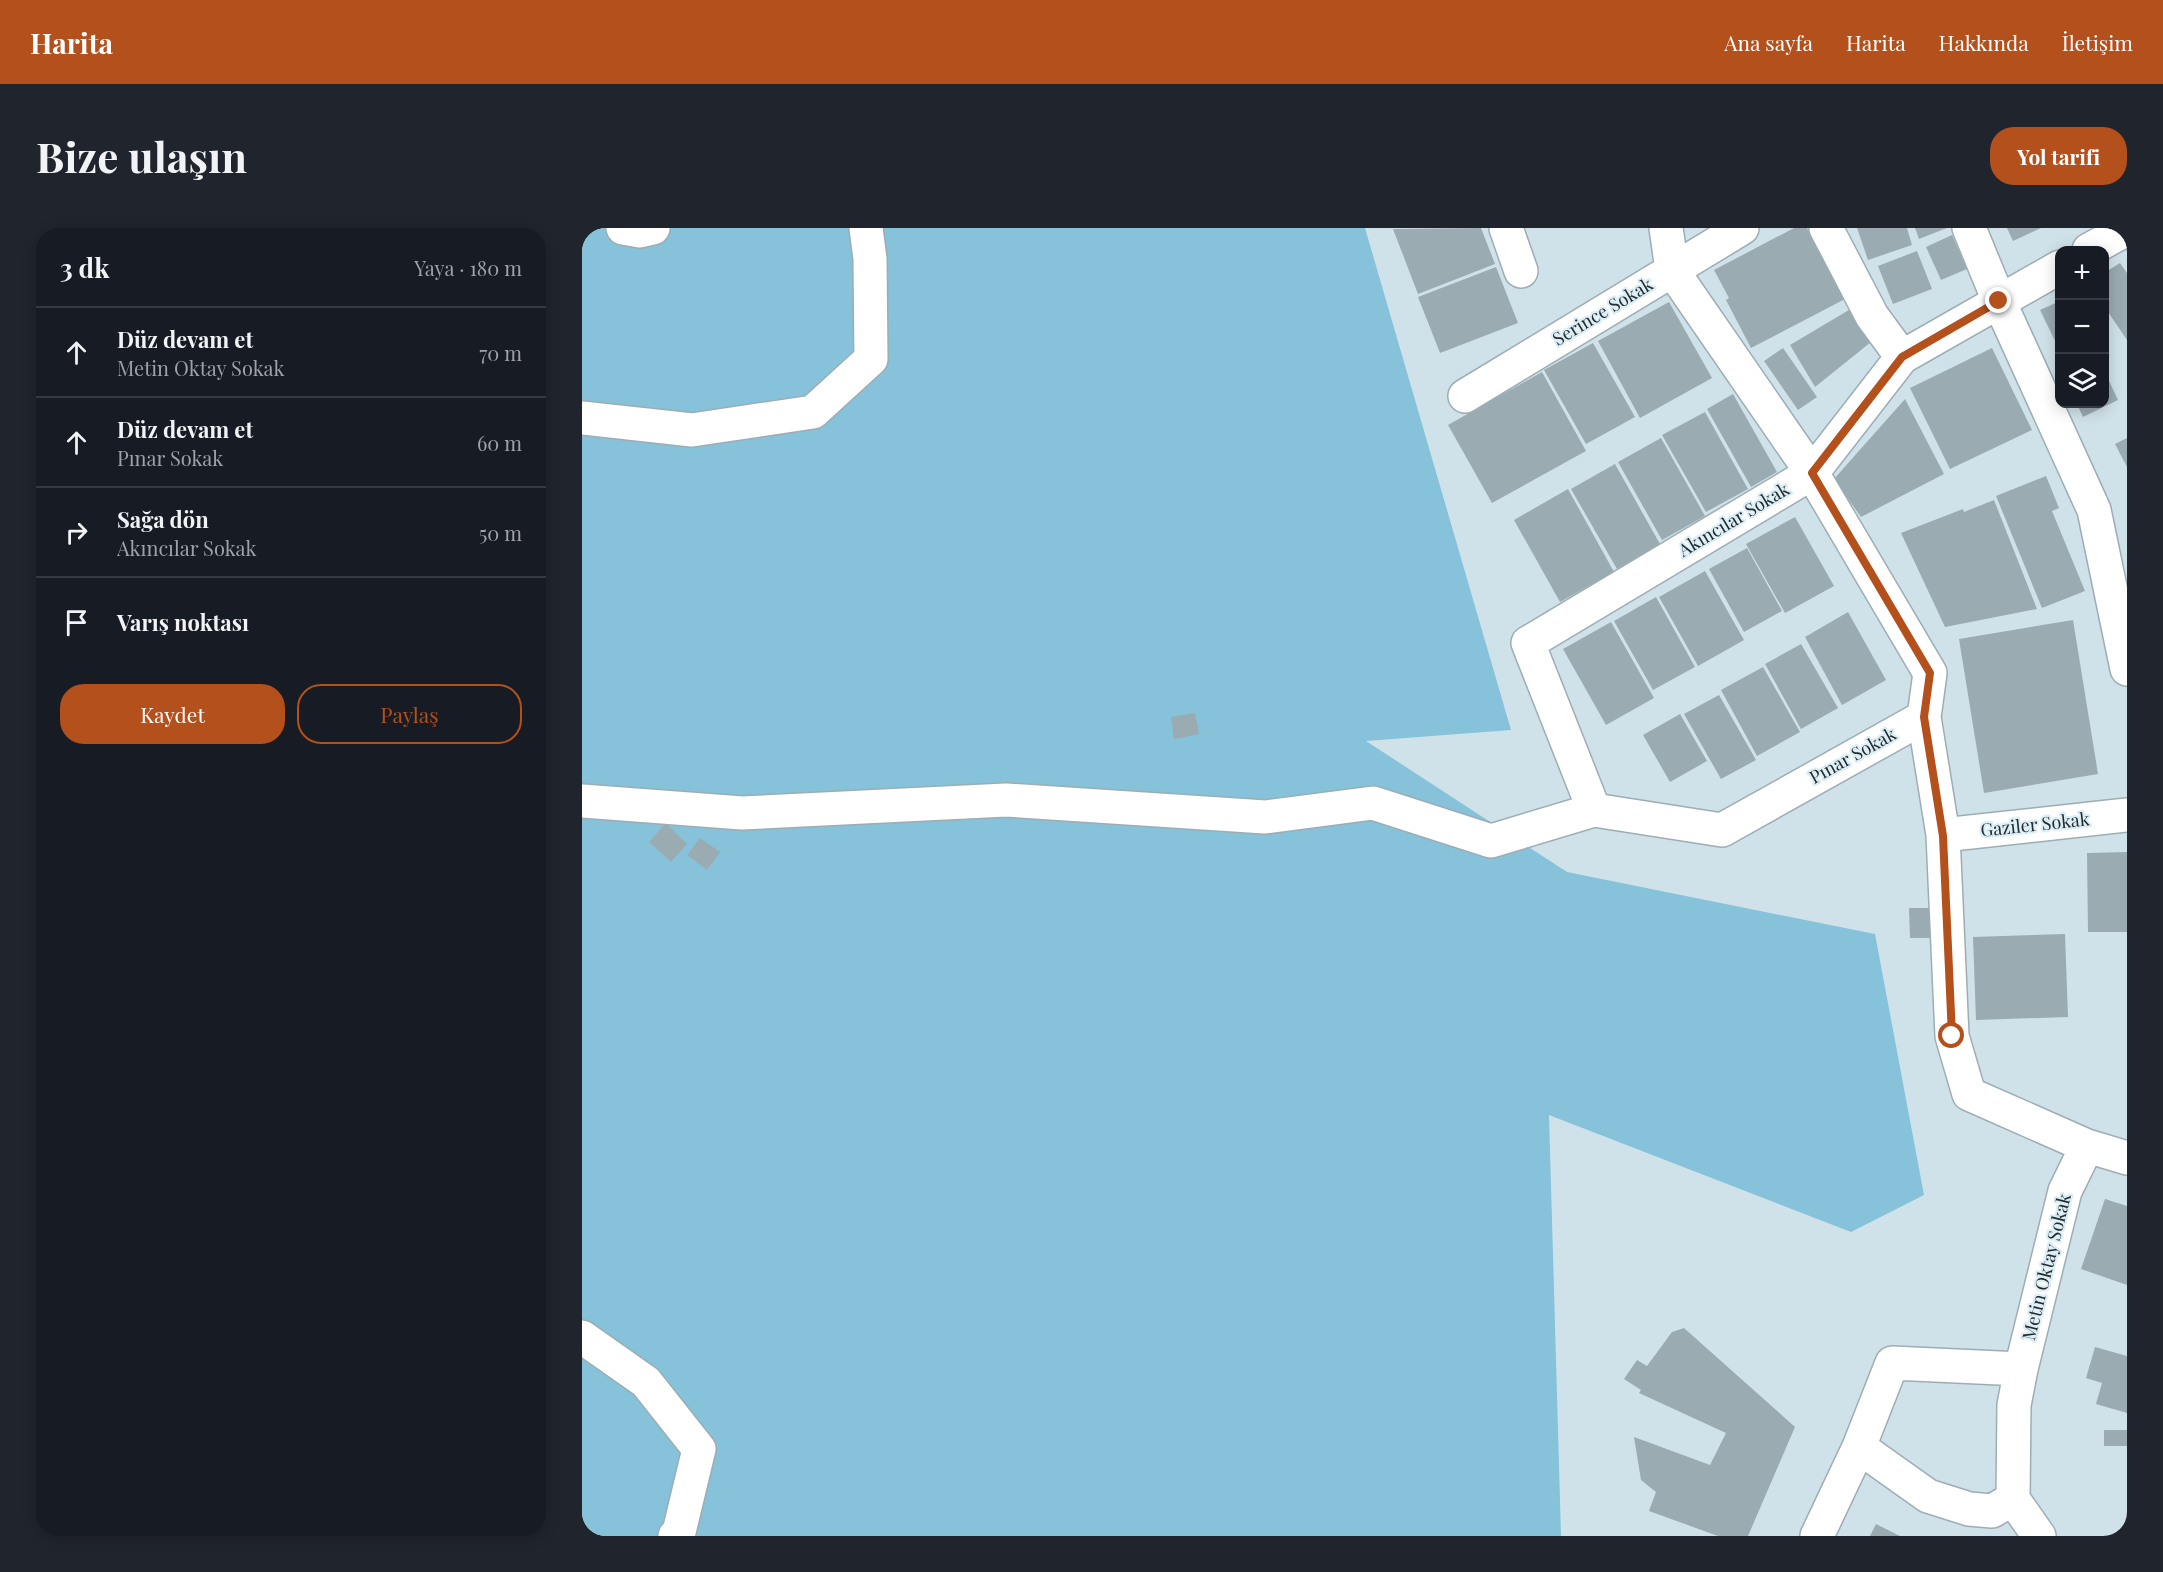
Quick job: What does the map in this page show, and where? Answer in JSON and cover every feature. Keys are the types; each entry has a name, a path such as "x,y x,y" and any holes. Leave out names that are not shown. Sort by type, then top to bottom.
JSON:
{"street":[{"path":"623,228 640,231 652,228"},
{"path":"582,418 693,430 813,412 871,359 870,259 866,228"},
{"path":"1506,228 1521,271"},
{"path":"1666,228 1672,270 1812,473 1930,673 1924,717 1943,836 1952,1036 1969,1094 2087,1146 2127,1158"},
{"name":"Serince Sokak","path":"1465,396 1743,228"},
{"path":"1826,228 1872,316 1902,357"},
{"path":"1970,228 1999,301 2094,510 2127,669"},
{"path":"2097,246 2125,233"},
{"name":"Akıncılar Sokak","path":"1594,810 1528,643 1812,473 1902,357 2055,270"},
{"name":"Pınar Sokak","path":"1594,810 1722,830 1924,717"},
{"path":"582,801 742,813 1006,800 1264,817 1372,803 1491,841 1594,810"},
{"name":"Gaziler Sokak","path":"1943,836 2127,815"},
{"name":"Metin Oktay Sokak","path":"2013,1499 2014,1404 2021,1369 2065,1191 2087,1146"},
{"path":"582,1337 646,1382 699,1449 679,1532 675,1536"},
{"path":"1817,1536 1859,1447 1892,1363 2021,1369"},
{"path":"1859,1447 1928,1496 1969,1509 1992,1511 2013,1499 2039,1536"}],"shaded area":[{"path":"582,228 1365,228 1511,730 1366,741 1567,872 1875,934 1924,1195 1851,1232 1549,1115 1561,1536 582,1536"}],"building":[{"path":"1481,228 1495,264 1418,294 1393,229"},
{"path":"1794,228 1807,228 1845,299 1751,348 1726,300 1729,298 1714,270"},
{"path":"1857,228 1907,228 1912,245 1868,260"},
{"path":"1915,228 1947,228 1919,239"},
{"path":"2007,228 2041,228 2013,241"},
{"path":"1952,235 1967,269 1941,280 1926,247"},
{"path":"1917,251 1932,289 1893,304 1878,266"},
{"path":"2120,263 2127,273 2127,340 2109,313 2109,270"},
{"path":"1496,267 1518,323 1440,353 1418,297"},
{"path":"1669,302 1712,378 1640,418 1598,341"},
{"path":"2055,303 2055,341 2040,310"},
{"path":"1859,304 1876,338 1815,387 1790,345"},
{"path":"1593,343 1635,417 1586,444 1544,370"},
{"path":"1783,348 1817,397 1798,410 1764,361"},
{"path":"1992,348 2032,430 1950,469 1910,388"},
{"path":"1542,372 1586,451 1492,503 1448,425"},
{"path":"2109,381 2118,400 2109,404"},
{"path":"1733,394 1777,472 1751,487 1707,409"},
{"path":"1905,399 1944,474 1861,517 1834,479"},
{"path":"2079,408 2102,408 2083,417"},
{"path":"1705,412 1748,489 1706,512 1662,435"},
{"path":"1661,438 1705,516 1662,540 1618,462"},
{"path":"2127,438 2127,467 2115,444"},
{"path":"1615,464 1660,544 1617,569 1571,489"},
{"path":"2046,476 2059,508 2052,511 2085,591 2042,608 1996,496"},
{"path":"1568,489 1614,572 1560,602 1514,520"},
{"path":"1994,500 2037,609 1945,627 1901,533 1963,509 1964,512"},
{"path":"1795,517 1834,586 1785,613 1746,544"},
{"path":"1747,548 1782,611 1744,632 1709,569"},
{"path":"1705,571 1744,640 1698,666 1659,597"},
{"path":"1656,597 1695,667 1653,690 1614,621"},
{"path":"1848,612 1886,680 1842,705 1805,637"},
{"path":"2073,620 2098,774 1984,793 1959,639"},
{"path":"1611,622 1654,698 1606,725 1563,649"},
{"path":"1801,644 1838,708 1801,729 1765,664"},
{"path":"1763,667 1800,732 1757,756 1721,690"},
{"path":"1719,695 1756,760 1721,779 1684,714"},
{"path":"1195,713 1199,734 1174,739 1171,717"},
{"path":"1680,714 1707,761 1670,782 1643,735"},
{"path":"666,823 687,844 671,862 649,842"},
{"path":"700,838 720,852 707,870 687,855"},
{"path":"2127,852 2127,932 2088,932 2087,853"},
{"path":"1909,908 1931,908 1932,938 1910,938"},
{"path":"2065,934 2068,1017 1976,1020 1973,937"},
{"path":"2105,1199 2127,1206 2127,1285 2081,1269"},
{"path":"1684,1328 1795,1427 1748,1536 1718,1536 1649,1511 1656,1492 1641,1480 1634,1437 1710,1465 1726,1433 1639,1393 1641,1390 1624,1379 1637,1360 1647,1366 1672,1332"},
{"path":"2095,1347 2127,1356 2127,1413 2096,1404 2102,1383 2086,1378"},
{"path":"2104,1430 2127,1430 2127,1446 2104,1446"},
{"path":"1876,1524 1900,1536 1870,1536"}],"route":[{"path":"1952,1036 1943,836 1924,717 1930,673 1812,473 1902,357 1999,301"}]}
